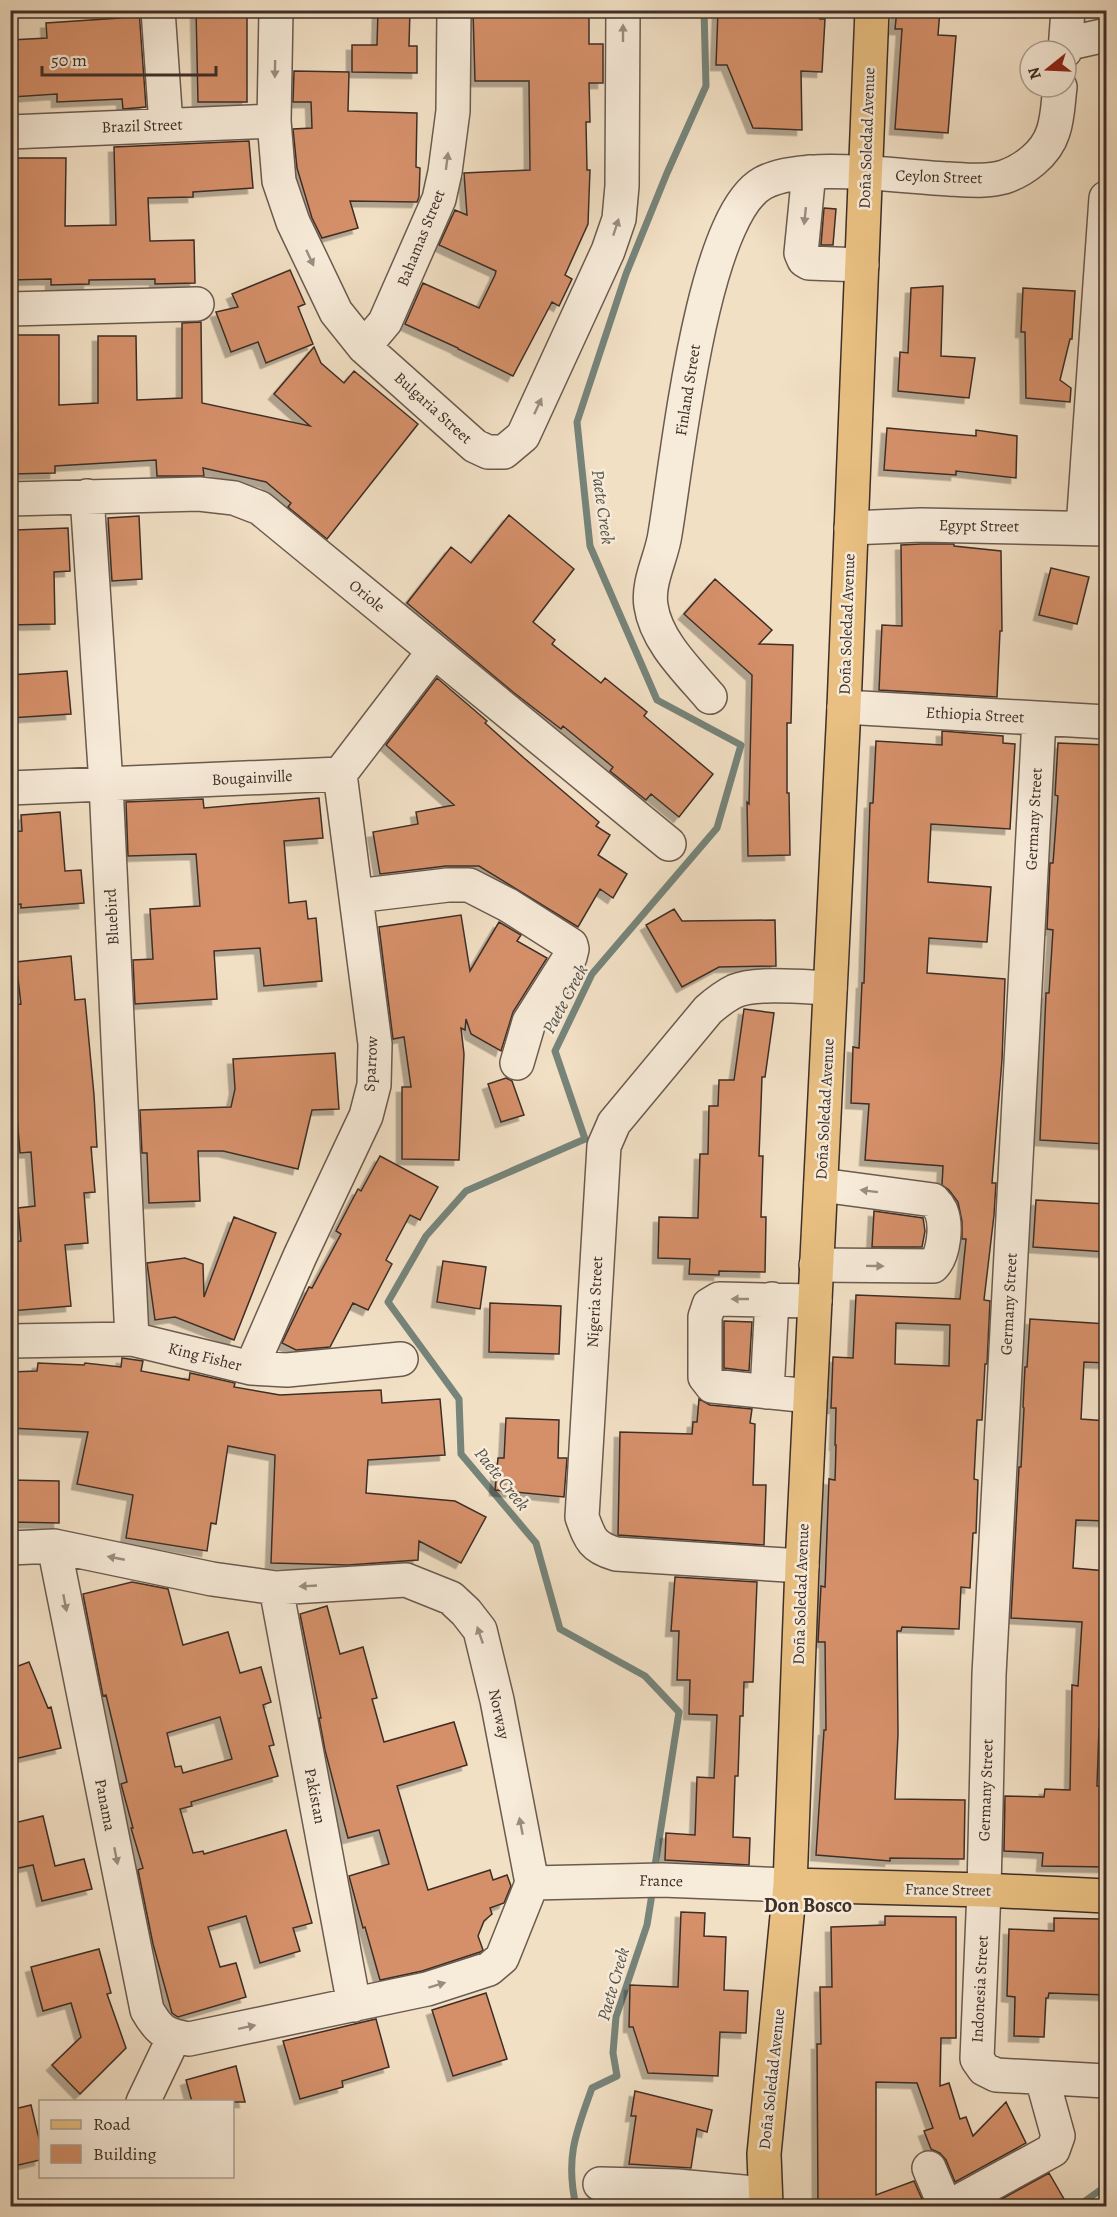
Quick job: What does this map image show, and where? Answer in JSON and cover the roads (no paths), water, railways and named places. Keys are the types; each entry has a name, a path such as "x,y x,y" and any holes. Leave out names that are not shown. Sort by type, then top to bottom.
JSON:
{"main road":[{"name":"Doña Soledad Avenue","path":"766,2200 764,2154 790,1886 814,1300 844,707 872,10"},
{"name":"France Street","path":"790,1886 984,1890 1107,1896"}],"street":[{"path":"158,10 166,125"},
{"name":"Bulgaria Street","path":"276,10 274,121 279,180 293,222 336,312 364,347 475,446 488,452 504,452 523,436 608,251 619,219 622,186 623,10"},
{"name":"Bahamas Street","path":"364,347 385,322 440,199 453,111 454,10"},
{"path":"1066,39 1068,10"},
{"path":"1078,44 1107,35"},
{"name":"Ceylon Street","path":"866,173 974,180 1002,177 1022,169 1040,155 1053,133 1058,99"},
{"name":"Brazil Street","path":"10,132 274,121"},
{"path":"809,172 801,253 804,260 809,263 862,265"},
{"name":"Finland Street","path":"710,697 680,662 657,627 651,605 652,587 665,538 698,330 709,284 726,238 744,202 760,184 772,179 809,172 866,173"},
{"path":"1095,528 1107,198"},
{"path":"10,309 197,304"},
{"name":"Oriole","path":"10,499 199,494 234,498 260,508 669,844"},
{"name":"Bluebird","path":"87,496 106,784 132,1339"},
{"name":"Egypt Street","path":"851,528 921,525 1095,528"},
{"path":"340,774 434,651"},
{"name":"Ethiopia Street","path":"844,707 1107,722"},
{"name":"Germany Street","path":"984,1890 989,1675 1039,719"},
{"name":"Bougainville","path":"10,788 340,774"},
{"name":"Sparrow","path":"251,1368 300,1256 366,1116 374,1085 375,1044 340,774"},
{"path":"356,896 448,885 469,885 508,905 571,945 570,957 529,1022 517,1063"},
{"name":"Nigeria Street","path":"802,1566 616,1554 599,1549 589,1538 582,1517 604,1146 614,1123 708,1010 723,997 738,990 765,987 830,988"},
{"path":"816,1265 933,1266 941,1252 944,1220 941,1209 933,1200 821,1185"},
{"path":"810,1396 712,1386 705,1377 705,1317 709,1305 719,1299 814,1300"},
{"path":"767,1392 772,1299"},
{"name":"King Fisher","path":"10,1341 132,1339 251,1368 287,1370 401,1359"},
{"name":"Norway","path":"10,1548 54,1546 212,1580 276,1588 406,1580 432,1588 451,1598 480,1630 497,1700 531,1883"},
{"name":"Panama","path":"54,1546 147,2010 157,2027 181,2038"},
{"name":"Pakistan","path":"276,1588 354,2005"},
{"name":"France","path":"531,1883 662,1880 790,1886"},
{"path":"144,2100 181,2038 427,1989 489,1969 502,1958 531,1883"},
{"name":"Indonesia Street","path":"984,1890 977,2059 984,2069 996,2075 1107,2081"},
{"path":"929,2169 943,2200 956,2203 1053,2150 1058,2136 1042,2078"},
{"path":"600,2184 676,2186 766,2200"}],"waterway":[{"name":"Paete Creek","path":"654,1872 679,1712 645,1676 560,1629 536,1543 461,1454 459,1399 388,1302 426,1236 466,1191 585,1139 555,1051 592,974 717,828 741,745 657,700 590,546 577,422 626,274 667,173 706,86 704,10"},
{"name":"Paete Creek","path":"576,2206 572,2159 577,2132 592,2088 617,2076 613,2053 616,2017 647,1925 652,1894"},
{"name":"Paete Creek","path":"1078,2206 1106,2186"}],"district":[{"name":"Don Bosco","path":"808,1905"}]}
